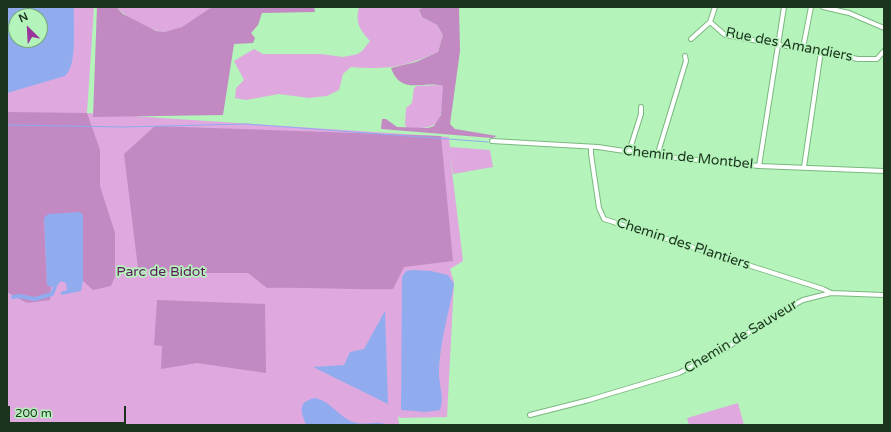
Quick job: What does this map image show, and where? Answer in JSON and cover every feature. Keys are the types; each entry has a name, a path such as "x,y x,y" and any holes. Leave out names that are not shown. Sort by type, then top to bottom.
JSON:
{"street":[{"name":"Rue des Amandiers","path":"715,7 710,22 725,35 821,51 858,59 877,59 884,51"},
{"path":"759,166 784,7"},
{"path":"803,48 811,7"},
{"path":"823,7 849,13 884,28"},
{"path":"691,39 710,22"},
{"path":"804,167 821,51"},
{"path":"657,156 686,60 685,56"},
{"path":"629,152 641,114 641,107"},
{"name":"Chemin de Montbel","path":"492,141 592,148 759,166 884,171"},
{"name":"Chemin des Plantiers","path":"592,148 591,154 599,208 604,219 824,289 831,293"},
{"name":"Chemin de Sauveur","path":"530,415 588,400 679,373 724,349 770,318 803,300 831,293 884,295"}],"green space":[{"name":"Parc de Bidot","path":"7,7 94,7 87,113 449,137 450,147 490,150 493,167 453,174 450,155 463,261 450,269 454,282 447,417 401,418 398,416 399,425 7,425"},
{"path":"116,7 212,7 203,15 177,29 160,32 139,23 125,15"},
{"path":"359,7 424,7 419,11 422,17 437,25 443,35 438,52 415,61 386,68 351,67 343,74 339,90 327,96 309,98 279,94 246,100 235,98 236,88 244,80 234,61 254,49 263,54 321,54 343,57 358,54 370,41 363,33 359,25 357,17"},
{"path":"417,86 443,86 444,89 442,109 438,121 434,125 428,127 407,128 405,125 406,108 412,103 414,88"},
{"path":"738,403 744,425 689,425 687,418"}],"shaded area":[{"path":"97,7 116,7 123,14 156,31 165,32 182,27 212,7 314,7 315,12 262,13 258,25 251,33 255,38 253,43 234,44 223,115 93,117"},
{"path":"424,7 459,7 460,51 450,124 455,129 497,136 492,138 381,129 382,119 386,119 397,127 428,128 434,126 441,115 443,86 414,85 401,82 395,77 391,68 416,62 438,52 443,35 437,25 422,17 419,10"},
{"path":"7,112 87,113 100,150 100,186 115,233 115,276 111,286 93,290 83,281 83,215 44,218 47,285 51,287 50,300 27,303 7,292"},
{"path":"155,126 441,136 453,261 404,267 393,289 267,288 248,273 178,273 138,268 124,154"},
{"path":"157,300 265,304 266,373 197,363 161,369 162,346 154,345"}],"water":[{"path":"7,7 74,7 74,44 72,63 65,76 7,93"},
{"path":"80,212 83,215 83,281 81,291 61,295 61,292 67,290 66,283 61,281 57,286 51,287 47,285 44,218 48,214"},
{"path":"406,271 431,271 448,275 454,284 440,359 439,375 442,401 440,410 426,412 401,410 402,277"},
{"path":"385,311 388,404 313,367 344,365 350,352 364,349"},
{"path":"314,398 326,402 351,421 357,423 380,423 388,425 306,425 302,408 305,402"}],"waterway":[{"path":"7,125 124,127 247,124 488,142"},
{"path":"13,297 19,296 35,299 52,294 55,287"}]}
